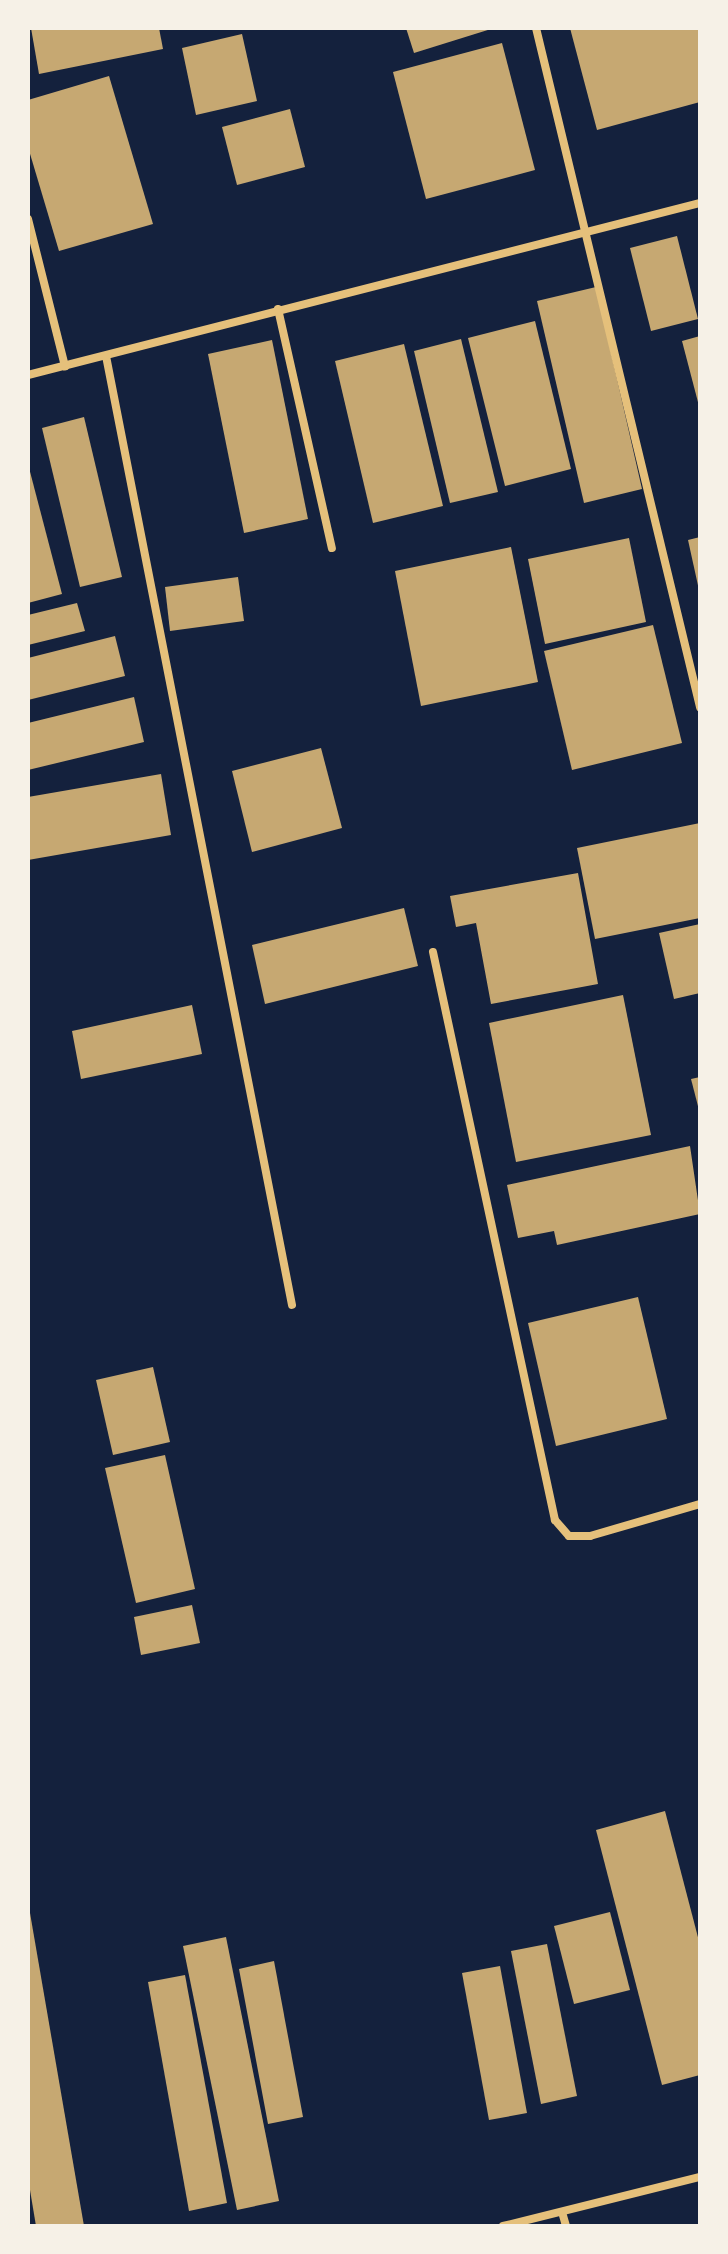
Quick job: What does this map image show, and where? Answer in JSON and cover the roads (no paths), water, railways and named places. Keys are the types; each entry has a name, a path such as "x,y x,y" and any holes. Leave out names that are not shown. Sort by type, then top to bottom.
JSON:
{"street":[{"path":"536,28 588,228 700,707"},
{"path":"28,375 588,228 700,203"},
{"path":"28,219 65,366"},
{"path":"278,309 332,548"},
{"path":"106,356 292,1305"},
{"path":"433,952 555,1520 569,1536 590,1536 700,1504"},
{"path":"503,2226 700,2177"},
{"path":"562,2212 566,2226"}]}
